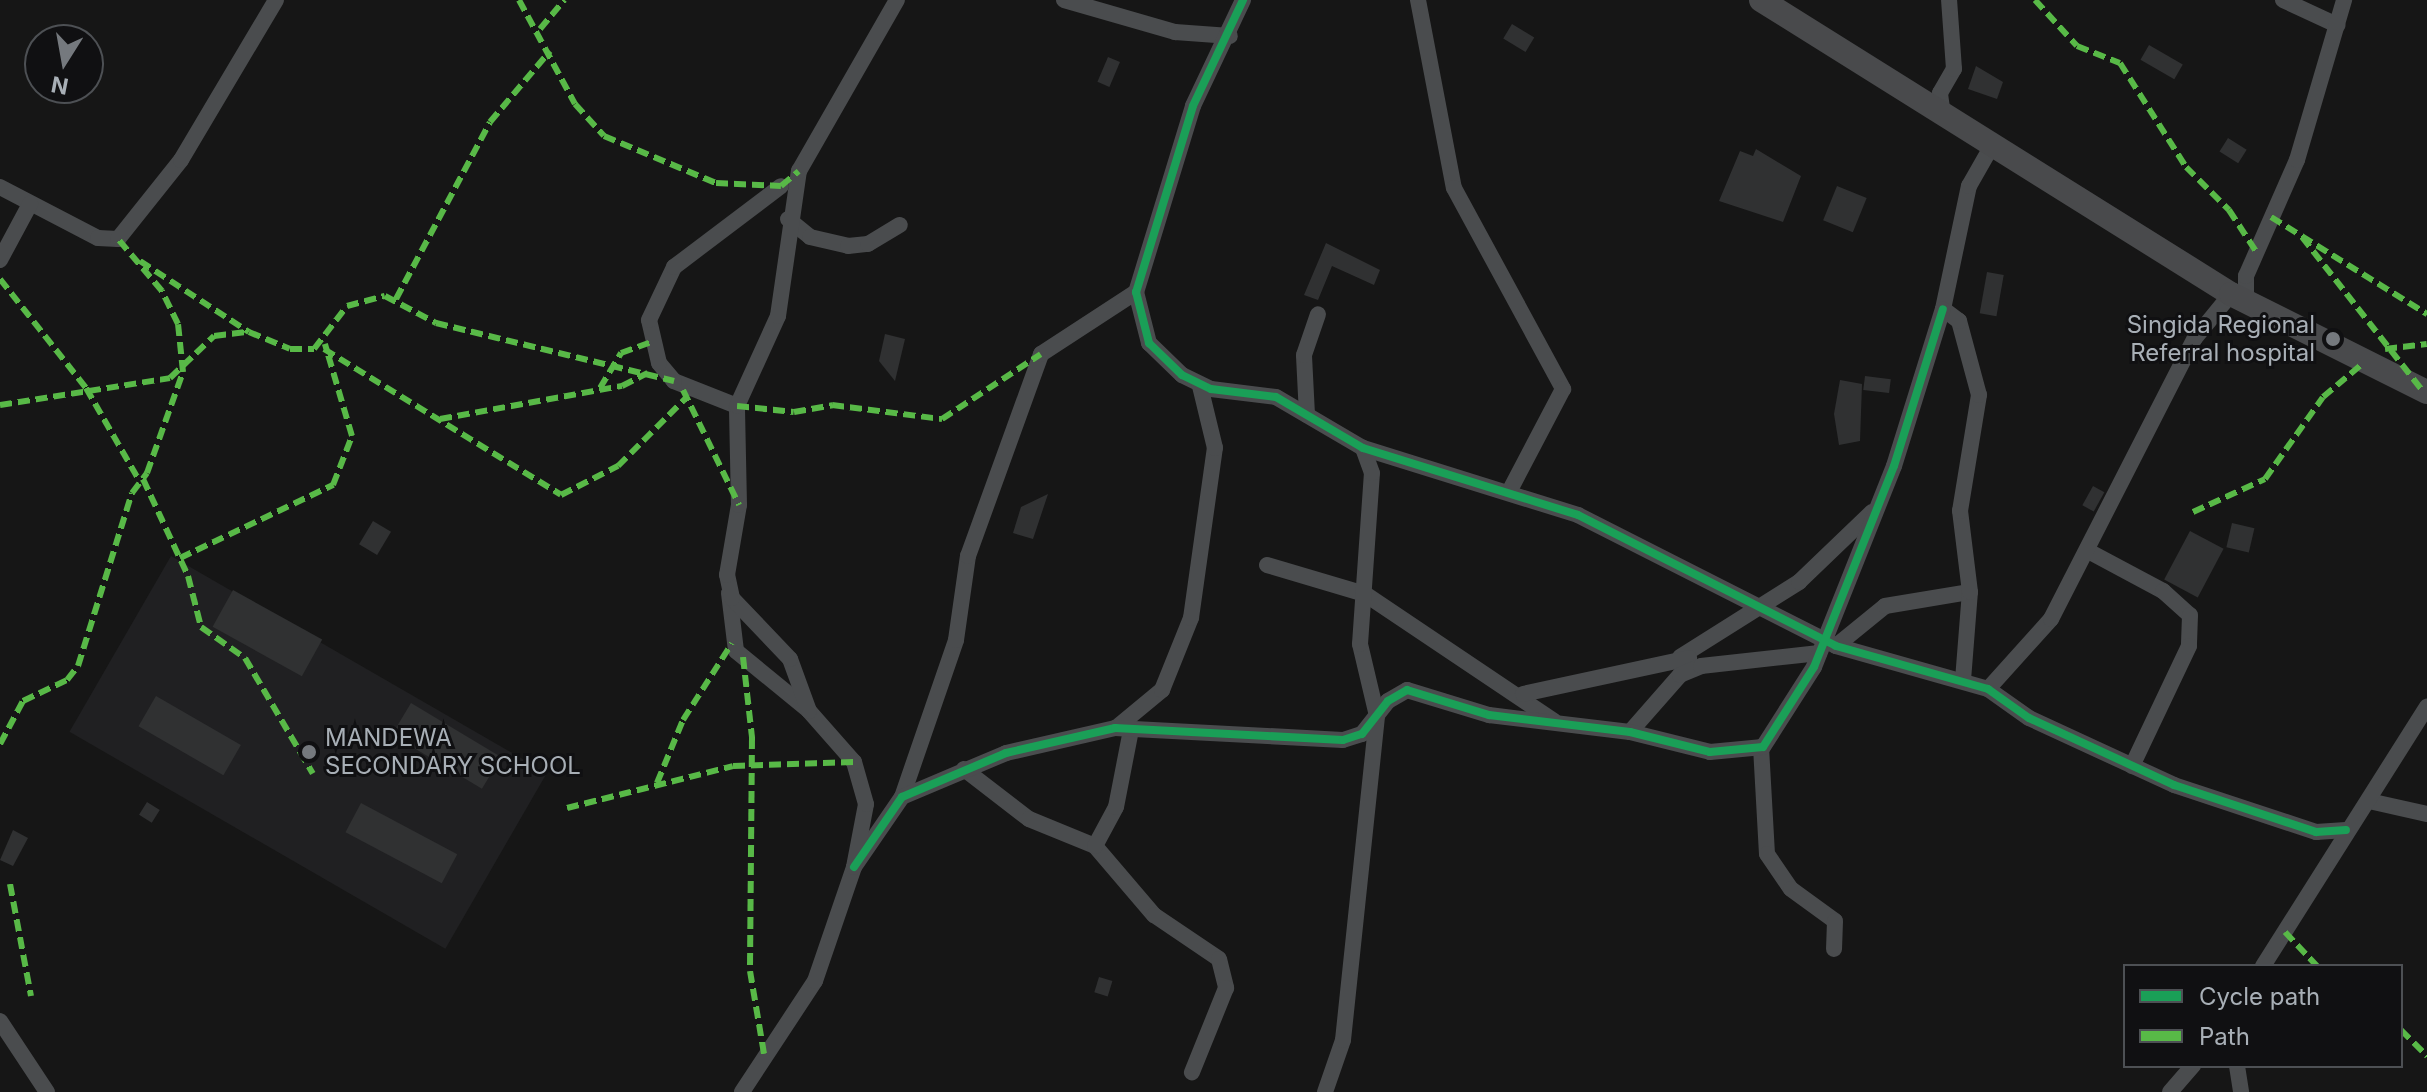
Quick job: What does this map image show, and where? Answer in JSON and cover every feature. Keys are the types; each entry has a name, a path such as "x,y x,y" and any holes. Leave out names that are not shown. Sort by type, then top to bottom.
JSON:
{"main road":[{"path":"1761,0 1942,108 1993,144 2238,298 2427,392"}],"street":[{"path":"0,187 98,238 118,239 138,222 276,0"},
{"path":"742,1092 815,981 854,867 863,787 854,762 809,711 736,651 729,587 739,505 737,406 778,316 788,219 799,171 834,100 897,0"},
{"path":"1064,0 1175,32 1230,36"},
{"path":"1243,0 1230,36 1193,106 1136,292 1149,343 1200,386 1276,397 1363,448 1511,488 1762,607 1826,646 1988,689 2029,718 2132,766 2306,829 2346,830"},
{"path":"1418,0 1454,188 1563,389 1511,488"},
{"path":"1942,108 1940,93 1954,69 1949,0"},
{"path":"2283,0 2337,25"},
{"path":"1988,689 2031,649 2090,552 2195,338 2238,298 2297,160 2344,0"},
{"path":"1834,949 1835,921 1791,889 1767,854 1761,747 1826,646 1943,309 1969,186 1993,144"},
{"path":"737,406 674,381 659,363 649,320 674,267 781,186"},
{"path":"0,260 30,204"},
{"path":"788,219 810,237 848,246 868,244 900,225"},
{"path":"854,867 902,797 956,640 968,556 1041,354 1136,292"},
{"path":"1943,309 1959,321 1978,381 1960,511 1970,592 1963,680"},
{"path":"1307,415 1304,355 1318,314"},
{"path":"1095,846 1116,807 1123,729 1162,690 1191,618 1215,448 1200,386"},
{"path":"1325,1092 1343,1040 1377,716 1360,644 1372,473 1363,448"},
{"path":"1523,694 1680,657 1762,607 1821,565 1874,511"},
{"path":"2090,552 2163,591 2190,615 2189,646 2132,766"},
{"path":"1267,565 1365,594 1523,694 1554,721"},
{"path":"729,587 738,607 790,659 809,711"},
{"path":"1630,732 1680,675 1721,663 1826,646 1885,606 1970,592"},
{"path":"1680,657 1721,663"},
{"path":"902,797 964,769 1123,729 1343,740 1362,734 1396,693 1415,690 1467,710 1630,732 1710,752 1761,747"},
{"path":"2264,964 2329,856 2369,801 2427,707"},
{"path":"964,769 1029,819 1095,846 1154,915 1225,968 1226,988 1192,1072"},
{"path":"2369,801 2427,814"},
{"path":"2306,829 2329,856"},
{"path":"0,1021 47,1092"},
{"path":"2170,1092 2191,1068"},
{"path":"2237,1068 2241,1092"}],"shaded area":[{"name":"MANDEWA SECONDARY SCHOOL","path":"171,556 547,773 445,949 70,732"}],"building":[{"path":"1512,24 1534,37 1526,52 1503,39"},
{"path":"2149,45 2183,64 2174,79 2140,60"},
{"path":"1108,57 1120,62 1109,87 1097,82"},
{"path":"1976,66 2003,82 1997,99 1968,89"},
{"path":"2228,138 2247,150 2238,163 2220,152"},
{"path":"1756,149 1801,176 1783,222 1719,201 1740,151 1753,156"},
{"path":"1837,186 1867,198 1853,232 1823,220"},
{"path":"1326,243 1380,270 1374,285 1332,266 1318,300 1304,295"},
{"path":"1987,272 2004,275 1996,316 1980,313"},
{"path":"885,334 905,339 895,381 879,361"},
{"path":"1865,376 1891,379 1889,393 1863,390"},
{"path":"1840,380 1862,384 1860,441 1839,445 1834,414"},
{"path":"2093,486 2104,492 2094,512 2082,505"},
{"path":"1048,494 1033,539 1013,533 1021,507"},
{"path":"373,521 391,532 377,555 359,544"},
{"path":"2232,523 2254,528 2249,553 2226,547"},
{"path":"2190,531 2224,549 2198,597 2164,580"},
{"path":"233,590 322,639 302,676 213,627"},
{"path":"156,696 241,745 223,775 138,726"},
{"path":"411,703 501,757 482,789 392,735"},
{"path":"147,802 160,810 152,823 139,815"},
{"path":"361,803 457,854 442,883 346,832"},
{"path":"13,830 28,838 13,866 0,860"},
{"path":"1099,977 1112,981 1108,996 1094,992"}],"marked path":[{"path":"519,0 575,104 604,136 716,183 781,186 799,171"},
{"path":"540,29 564,0"},
{"path":"2035,0 2077,46 2120,63 2186,167 2229,210 2257,253"},
{"path":"396,299 490,122 550,51"},
{"path":"2271,217 2427,314"},
{"path":"2302,237 2421,389"},
{"path":"0,744 23,701 67,680 78,666 132,493 147,473 183,372 178,324 162,291 118,239"},
{"path":"140,261 249,332 290,349 314,349 347,306 385,296 436,323 674,381"},
{"path":"0,279 86,388 140,482"},
{"path":"0,405 170,378 214,336 246,332"},
{"path":"600,388 621,353 652,342"},
{"path":"180,558 333,485 352,436 325,344"},
{"path":"2385,349 2427,344"},
{"path":"324,349 561,495 618,466 687,397"},
{"path":"737,406 794,412 832,405 942,419 1041,354"},
{"path":"2193,512 2265,479 2323,397 2361,365"},
{"path":"440,419 622,386 648,373"},
{"path":"683,390 739,505"},
{"path":"143,479 188,576 201,627 245,658 313,774"},
{"path":"657,783 683,720 732,643"},
{"path":"743,657 752,737 750,971 764,1054"},
{"path":"567,808 733,766 854,762"},
{"path":"10,884 31,996"},
{"path":"2285,932 2315,964"},
{"path":"2403,1032 2427,1056"}],"cycle path":[{"path":"1243,0 1193,106 1136,292 1149,343 1182,375 1211,389 1276,397 1363,448 1578,515 1836,646 1988,689 2029,718 2174,785 2316,832 2346,830"},
{"path":"854,867 902,797 1006,753 1115,728 1343,740 1362,734 1388,701 1407,690 1489,715 1630,732 1710,752 1763,747 1814,667 1894,466 1943,309"}],"place":[{"name":"Singida Regional Referral hospital","path":"2333,339"},
{"name":"MANDEWA SECONDARY SCHOOL","path":"309,752"}]}
